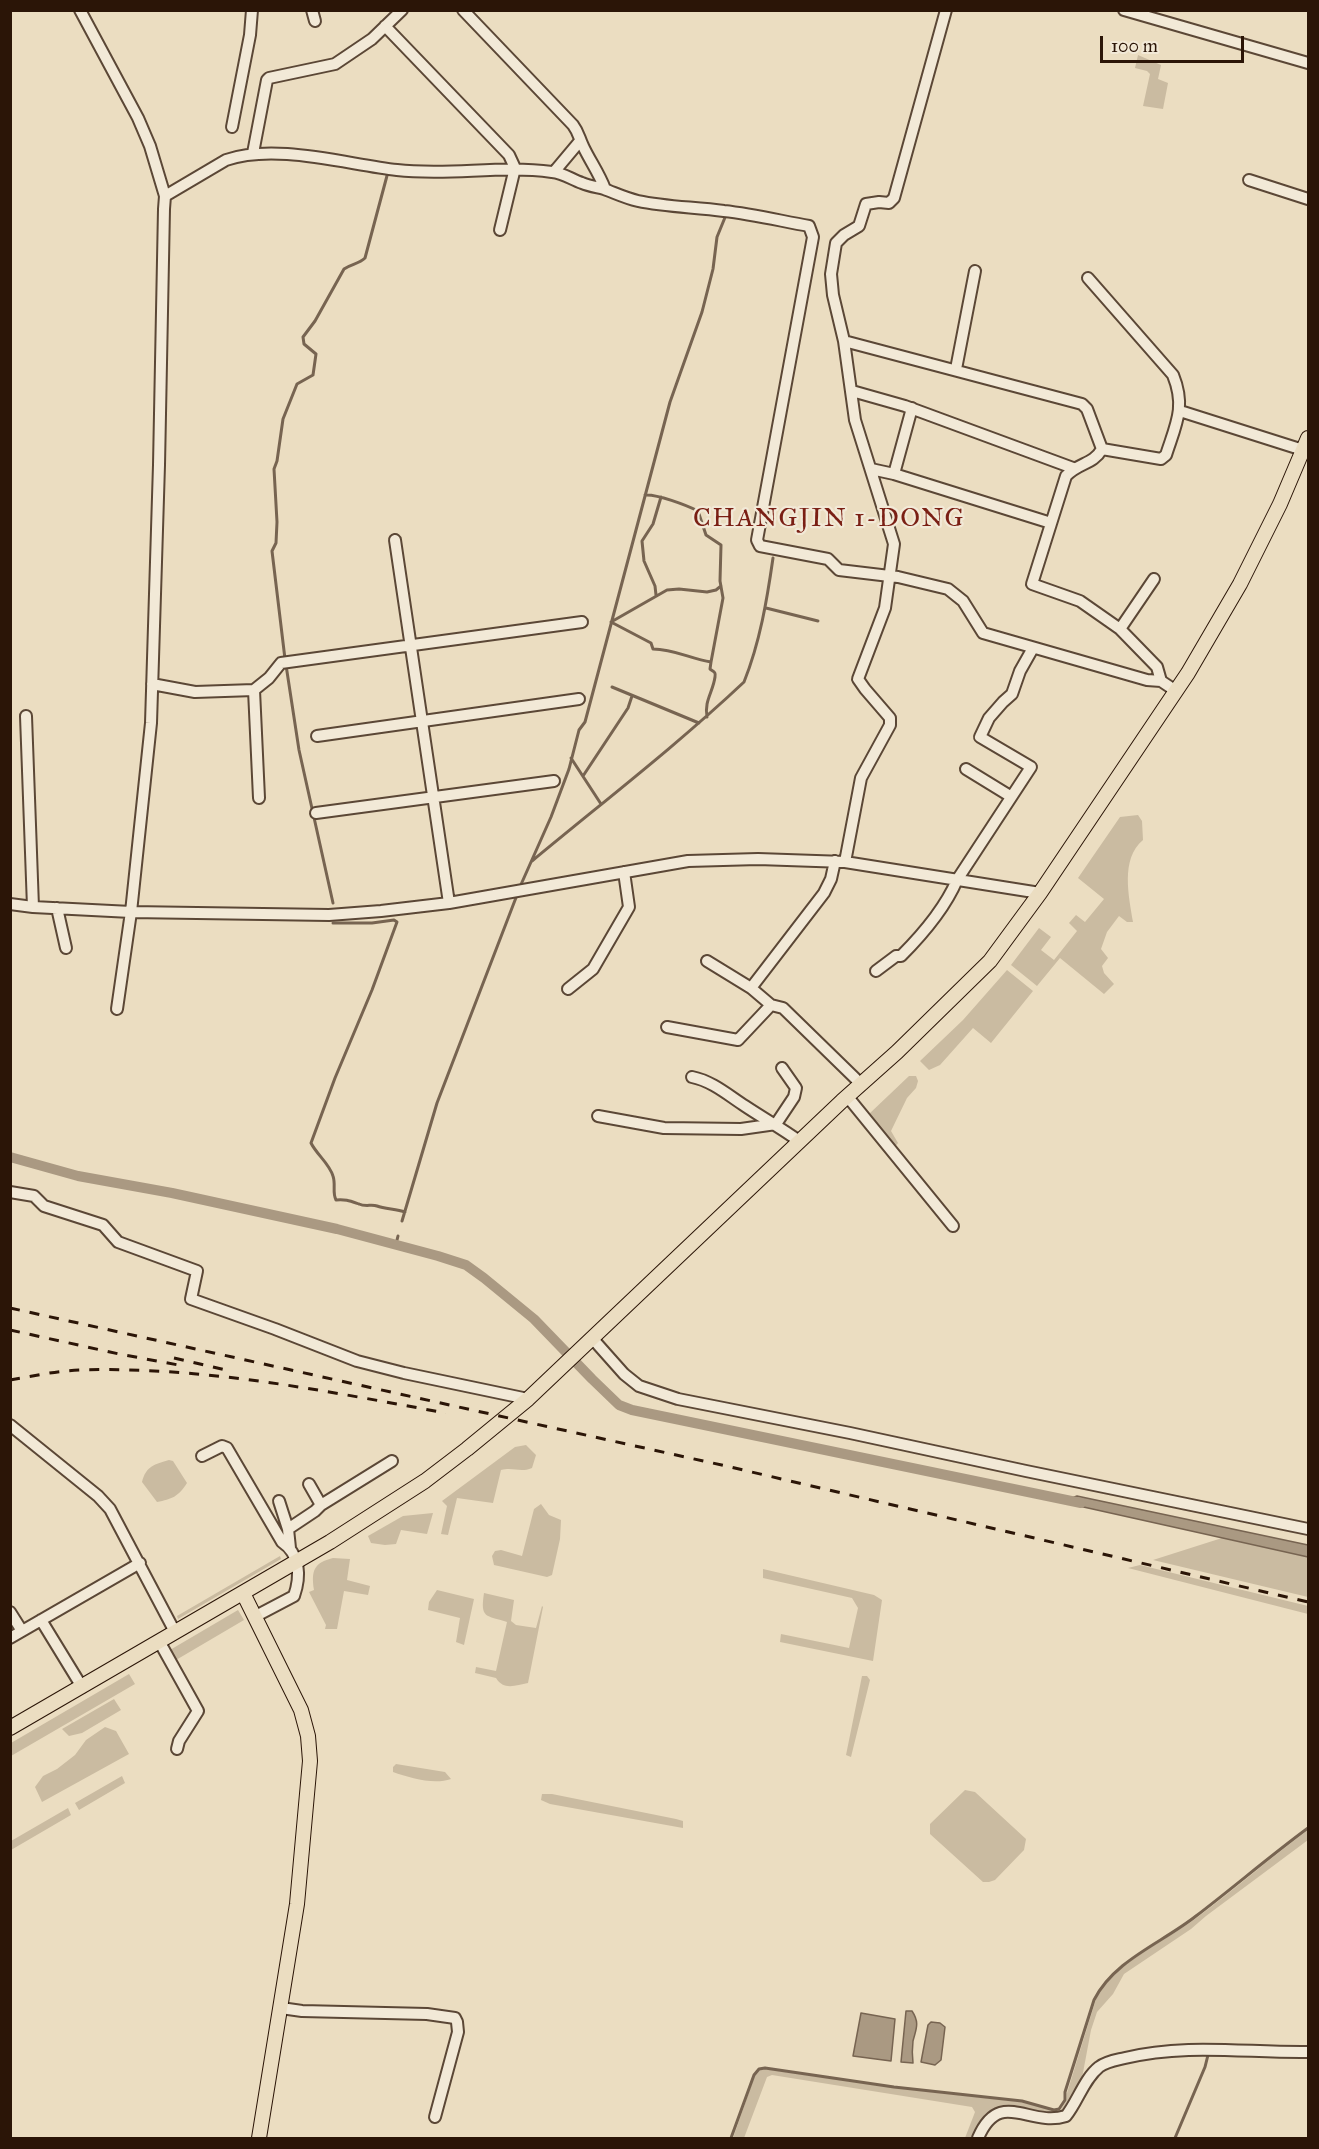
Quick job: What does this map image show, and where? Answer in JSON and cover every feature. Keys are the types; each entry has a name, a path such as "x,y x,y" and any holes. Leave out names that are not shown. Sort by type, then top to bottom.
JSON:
{"main road":[{"path":"10,1728 340,1536 425,1481 467,1449 528,1399 847,1096 897,1052 990,961 1040,893 1176,691 1240,584 1280,504 1306,444"},
{"path":"243,1593 301,1710 308,1736 310,1761 297,1904 259,2139"}],"street":[{"path":"80,10 138,118 165,196 151,723 131,912 117,1009"},
{"path":"232,127 252,10"},
{"path":"253,153 269,78 335,64 372,39 402,10"},
{"path":"463,10 573,125 600,174 605,189"},
{"path":"751,988 824,893 840,862 861,778 890,725 890,718 858,679 885,608 894,544 855,420 844,341 833,296 831,274 836,243 859,226 866,204 879,202 889,204 894,198 946,10"},
{"path":"1124,10 1308,63"},
{"path":"385,26 509,155 515,168 500,230"},
{"path":"554,172 580,141"},
{"path":"165,196 226,160 253,153 280,153 400,170 433,172 515,168 554,172 583,184 605,189 621,197 664,207 695,207 736,212 809,226 813,237 757,540 760,546 828,559 839,570 890,576 948,589 963,600 983,633 1147,680 1161,681 1176,691"},
{"path":"1249,180 1308,199"},
{"path":"956,369 975,271"},
{"path":"1088,278 1173,375 1179,391 1180,411 1166,455 1161,459 1102,449"},
{"path":"844,341 1082,404 1087,409 1102,449 1097,458 1073,468 1066,476 1032,585 1080,602 1120,629 1157,667 1161,681"},
{"path":"852,392 912,408 1073,468"},
{"path":"894,474 912,408"},
{"path":"1180,411 1306,444"},
{"path":"871,469 894,474 1051,523"},
{"path":"395,540 449,903"},
{"path":"1120,629 1154,579"},
{"path":"152,684 195,692 254,690 269,678 281,663 582,622"},
{"path":"876,971 896,956 901,956 920,938 950,897 957,879 1031,767 980,737 989,718 1012,694 1020,671 1033,648"},
{"path":"254,690 259,798"},
{"path":"317,736 579,699"},
{"path":"26,716 33,907"},
{"path":"966,769 1010,796"},
{"path":"316,813 555,781"},
{"path":"10,904 131,912 329,915 449,903 688,861 718,860 840,862 1040,893"},
{"path":"568,989 593,969 629,907 624,872"},
{"path":"57,908 66,948"},
{"path":"707,961 751,988 771,1005 783,1008 861,1084"},
{"path":"668,1027 738,1041 771,1005"},
{"path":"598,1116 664,1128 741,1129 776,1124 794,1097 796,1088 782,1068"},
{"path":"692,1077 705,1079 756,1114 776,1124 799,1142"},
{"path":"847,1096 953,1226"},
{"path":"10,1192 34,1196 44,1206 103,1225 118,1242 197,1271 191,1299 357,1361 528,1399"},
{"path":"587,1343 639,1386 678,1400 850,1432 982,1462 1308,1529"},
{"path":"10,1425 98,1496 110,1509 175,1632"},
{"path":"202,1456 222,1446 227,1448 282,1542 290,1548"},
{"path":"288,1529 321,1505 392,1461"},
{"path":"309,1484 321,1505"},
{"path":"256,1616 294,1596 299,1582 296,1561 290,1548 288,1529 279,1502"},
{"path":"10,1638 140,1563"},
{"path":"10,1612 22,1631"},
{"path":"41,1620 82,1687"},
{"path":"159,1641 198,1711 179,1741 177,1749"},
{"path":"281,2008 302,2011 427,2014 454,2018 458,2022 458,2032 435,2116"},
{"path":"978,2139 988,2121 1003,2111 1048,2120 1066,2116 1091,2075 1109,2062 1136,2055 1195,2048 1273,2053 1308,2052"}],"shaded area":[{"path":"1138,55 1161,65 1158,79 1168,83 1163,109 1143,106 1150,74 1135,68"},
{"path":"1138,815 1142,821 1143,840 1131,857 1128,879 1133,922 1127,922 1119,916 1107,932 1101,949 1108,958 1102,966 1104,973 1114,984 1104,994 1060,958 1037,986 1011,965 1039,928 1051,937 1041,950 1054,960 1077,931 1069,923 1076,915 1085,922 1104,899 1078,878 1120,817"},
{"path":"1007,970 1033,991 991,1043 973,1028 940,1065 929,1070 920,1061 963,1020"},
{"path":"909,1076 916,1076 918,1081 891,1131 898,1143 894,1148 877,1130 869,1114"},
{"path":"526,1445 536,1455 532,1468 501,1470 493,1503 457,1498 448,1535 441,1534 447,1506 442,1501 515,1447"},
{"path":"169,1460 173,1461 187,1483 174,1497 157,1502 142,1482 146,1472 152,1466"},
{"path":"1077,1496 1308,1545 1308,1557 1061,1502"},
{"path":"541,1504 549,1515 561,1520 560,1539 552,1575 547,1577 494,1565 492,1556 495,1551 501,1550 522,1556 534,1509"},
{"path":"433,1513 427,1534 401,1530 396,1544 385,1545 371,1543 368,1536 403,1516"},
{"path":"1222,1538 1308,1557 1308,1597 1153,1560"},
{"path":"280,1556 281,1559 178,1619 177,1616"},
{"path":"333,1558 350,1559 347,1580 370,1586 368,1595 344,1591 337,1629 325,1629 326,1625 309,1592 314,1590 315,1568 322,1562"},
{"path":"1140,1565 1308,1606 1308,1614 1128,1568"},
{"path":"763,1569 874,1595 882,1600 873,1661 780,1642 781,1634 849,1648 858,1608 852,1598 763,1578"},
{"path":"437,1590 474,1599 464,1645 456,1642 460,1618 428,1610 429,1602"},
{"path":"484,1593 514,1600 511,1621 516,1625 536,1628 543,1607 528,1683 506,1686 496,1678 475,1673 476,1667 496,1671 507,1622 486,1615 483,1608"},
{"path":"238,1610 244,1620 176,1660 170,1650"},
{"path":"129,1674 135,1684 11,1756 11,1743"},
{"path":"862,1676 867,1676 870,1680 851,1757 846,1755"},
{"path":"114,1699 121,1710 82,1733 69,1736 62,1729"},
{"path":"105,1727 116,1731 129,1754 42,1802 35,1787 43,1776 57,1769 75,1755 86,1740"},
{"path":"396,1764 445,1772 451,1779 430,1781 407,1776 393,1772"},
{"path":"122,1776 125,1783 79,1810 75,1803"},
{"path":"965,1790 975,1792 1026,1839 1024,1850 995,1880 989,1882 983,1882 930,1834 930,1824"},
{"path":"542,1794 552,1794 676,1819 683,1821 683,1828 550,1804 541,1800"},
{"path":"68,1808 71,1815 11,1850 11,1841"},
{"path":"1308,1830 1308,1840 1191,1929 1124,1974 1113,1994 1097,2012 1091,2030 1082,2078 1085,2081 1066,2110 1060,2114 1047,2115 1007,2105 995,2108 985,2119 976,2138 965,2138 975,2112 972,2107 772,2075 767,2077 744,2138 733,2138 755,2075 759,2070 765,2069 895,2088 1022,2102 1060,2111 1067,2100 1067,2093 1096,1999 1114,1975 1195,1919"},
{"path":"906,2011 912,2011 917,2023 912,2052 913,2063 901,2062"},
{"path":"861,2013 895,2019 891,2061 853,2056"},
{"path":"931,2022 940,2023 945,2027 941,2060 935,2065 921,2062 928,2025"}],"waterway":[{"path":"285,659 272,551 276,543 277,522 274,469 283,419 297,384 313,375 316,354 304,344 303,337 315,321 344,269 365,258 388,172"},
{"path":"519,889 551,817 569,769 579,730 585,722 670,402 702,312 713,269 717,237 726,215"},
{"path":"645,495 664,498 698,511 706,535 721,545 720,581 723,598 710,669 715,675 707,706 707,717"},
{"path":"656,595 655,586 644,561 642,541 653,524 661,497"},
{"path":"532,861 666,751 744,682 759,636 773,558"},
{"path":"611,622 667,590 707,592 721,586"},
{"path":"766,608 818,621"},
{"path":"611,622 651,643 653,649 711,662"},
{"path":"286,665 299,750 333,903"},
{"path":"612,687 699,723"},
{"path":"583,776 628,708 632,696"},
{"path":"571,758 601,804"},
{"path":"402,1221 437,1103 517,895"},
{"path":"333,923 372,923 394,920 397,922 311,1143 331,1171 336,1200 405,1212"},
{"path":"10,1157 78,1176 172,1193 337,1229 466,1265 534,1319 619,1405 632,1410 1081,1503"},
{"path":"396,1244 398,1236"},
{"path":"731,2138 754,2075 759,2069 765,2068 894,2087 1022,2101 1054,2110 1059,2109 1065,2100 1065,2092 1094,2000 1103,1986 1126,1963 1183,1926 1308,1828"},
{"path":"1175,2138 1208,2055"}],"railway":[{"path":"10,1308 726,1466 1308,1602"},
{"path":"10,1330 184,1366"},
{"path":"174,1358 230,1371"},
{"path":"10,1380 79,1370 172,1372 264,1382 446,1413"}],"district":[{"name":"CHANGJIN 1-DONG","path":"829,520"}]}
